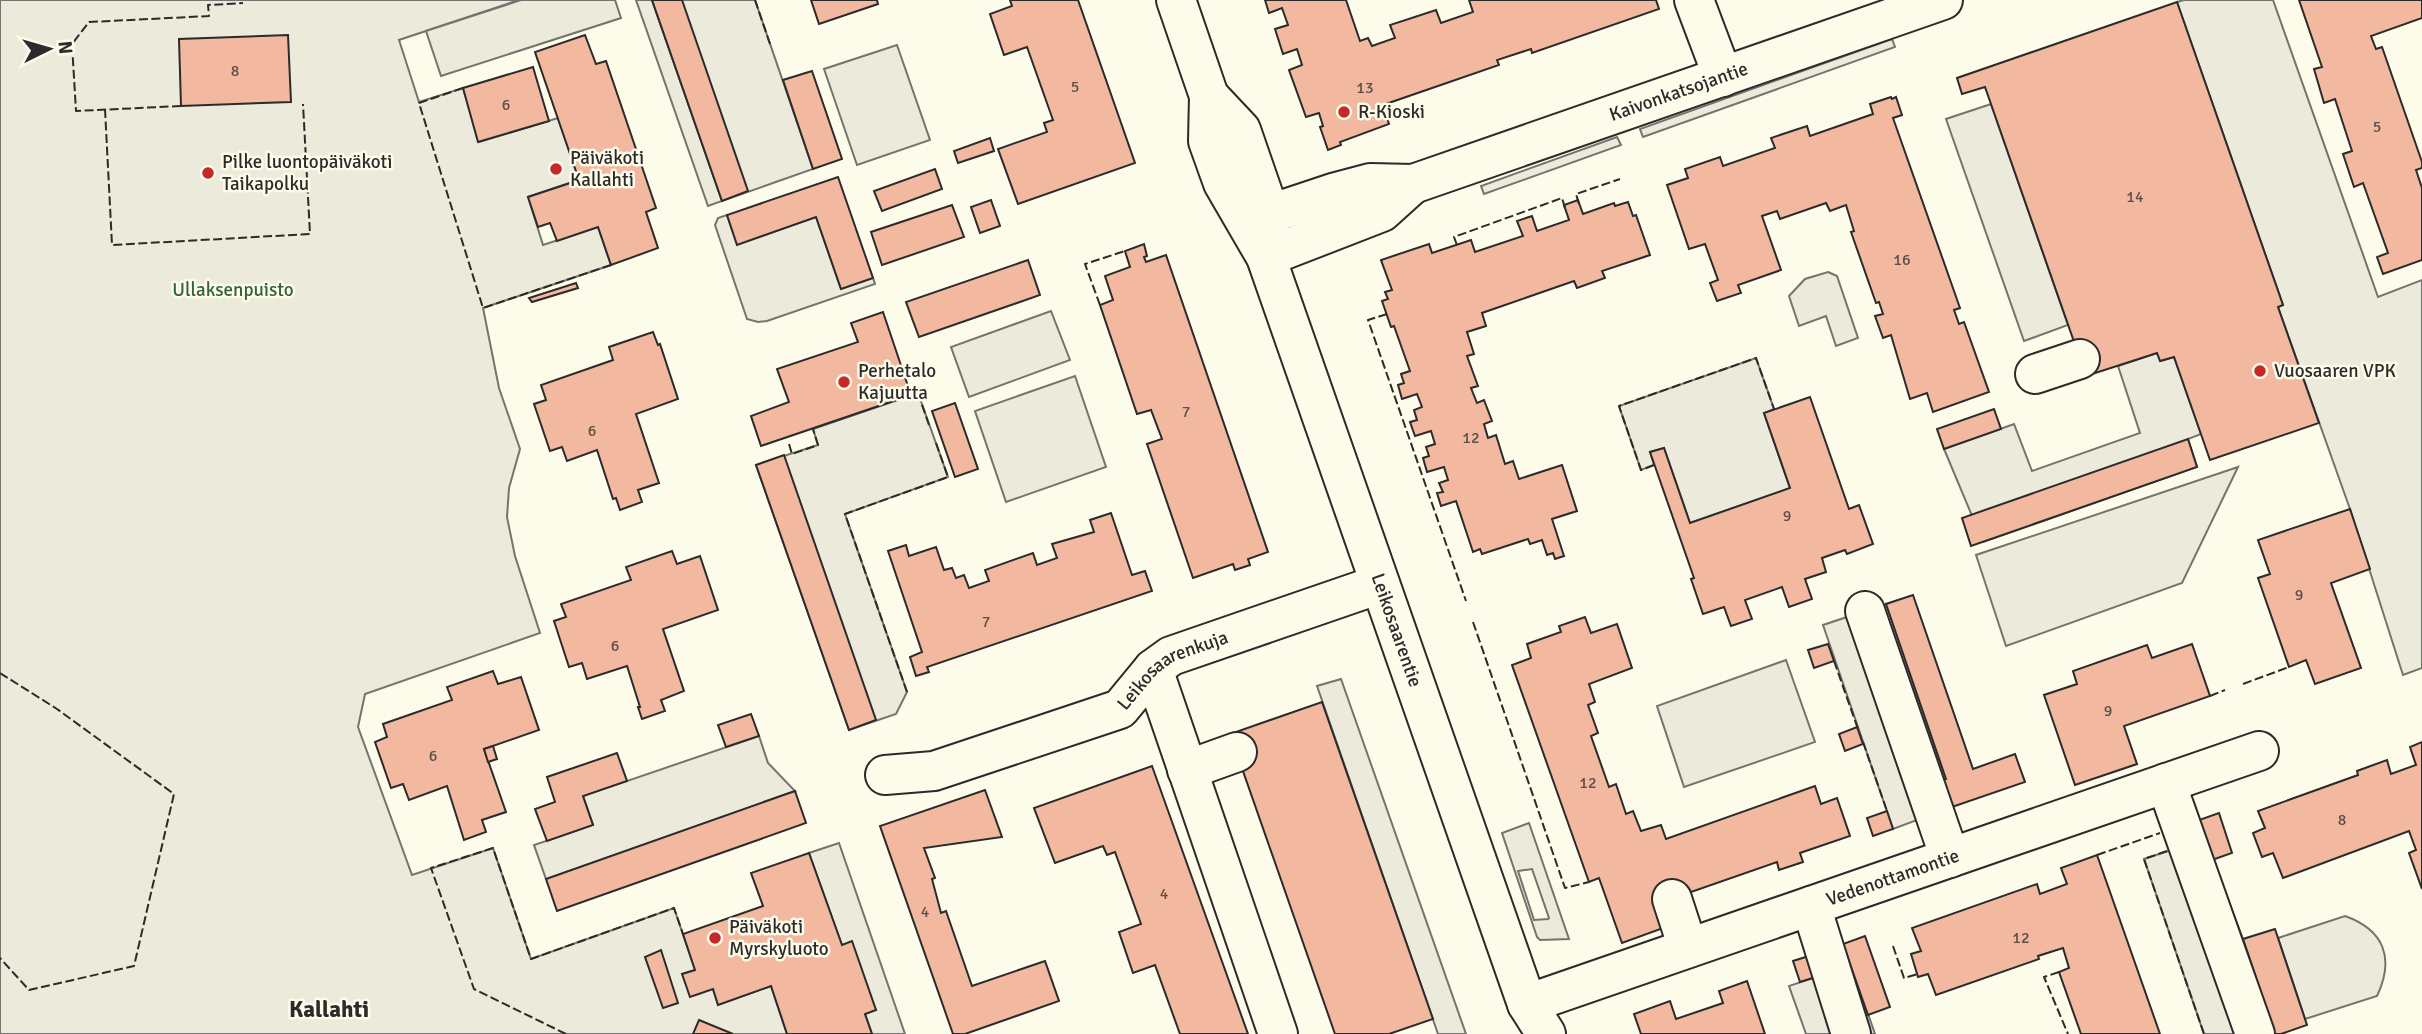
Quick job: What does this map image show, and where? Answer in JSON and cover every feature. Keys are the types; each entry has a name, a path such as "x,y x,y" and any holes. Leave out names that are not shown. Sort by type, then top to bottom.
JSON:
{"street":[{"name":"Leikosaarentie","path":"1176,0 1209,96 1208,141 1223,183 1266,257 1534,1024"},
{"path":"1694,0 1723,77"},
{"name":"Kaivonkatsojantie","path":"1270,214 1370,183 1413,184 1943,0"},
{"name":"Leikosaarentie","path":"1209,96 1241,130 1270,214 1266,257"},
{"name":"Kaivonkatsojantie","path":"1266,257 1381,212 1413,184"},
{"path":"2035,374 2080,359"},
{"name":"Leikosaarenkuja","path":"886,775 934,771 1120,709 1153,669 1171,656 1380,584"},
{"path":"1865,611 1951,858"},
{"path":"1153,669 1278,1034"},
{"name":"Vedenottamontie","path":"1534,1024 1688,948 2259,751"},
{"path":"1187,770 1237,752"},
{"path":"2166,783 2255,1034"},
{"path":"1672,899 1688,948"},
{"path":"1811,906 1851,1034"}],"green space":[{"name":"Ullaksenpuisto","path":"0,0 519,0 399,40 419,102 463,88 479,142 558,118 579,180 528,197 543,245 598,227 611,265 483,308 499,388 520,449 509,488 507,517 515,556 540,633 365,694 358,727 412,875 493,848 531,959 674,908 695,970 683,974 713,989 718,1005 771,986 787,1034 0,1034"},
{"path":"636,0 652,0 722,201 708,206"},
{"path":"2273,0 2378,297 2422,280 2422,668 2403,675 2350,509 2278,307 2283,305 2177,2"},
{"path":"1892,39 1895,47 1643,137 1640,129"},
{"path":"897,45 930,140 857,165 824,69"},
{"path":"1617,137 1621,145 1484,194 1481,186"},
{"path":"727,215 737,244 816,217 841,289 873,278 875,284 767,321 747,319 715,225 718,218"},
{"path":"1828,272 1837,276 1858,338 1836,346 1826,316 1799,326 1789,296 1805,279"},
{"path":"1051,311 1070,360 969,397 951,347"},
{"path":"1756,358 1774,409 1764,413 1790,488 1690,523 1664,448 1650,452 1654,465 1641,470 1619,406"},
{"path":"1075,376 1106,467 1006,502 975,411"},
{"path":"2238,467 2182,583 2006,646 1976,555"},
{"path":"1786,660 1815,742 1684,787 1657,706"},
{"path":"1341,679 1466,1034 1438,1034 1317,686"},
{"path":"839,843 905,1034 872,1034 865,1014 876,1010 842,945 809,853"},
{"path":"2345,916 2369,929 2382,947 2385,969 2377,996 2305,1019 2278,938"}],"shaded area":[{"path":"521,0 615,0 621,18 441,76 426,31"},
{"path":"652,0 755,0 813,169 722,201"},
{"path":"1991,104 2068,325 2024,341 1946,119"},
{"path":"2157,353 2161,361 2174,357 2201,434 2188,439 2197,467 1983,542 1944,449 2014,424 2032,471 2140,433 2118,366"},
{"path":"918,393 948,477 845,514 907,692 896,714 849,730 756,465 818,445 813,429"},
{"path":"1886,604 1946,779 1943,780 1952,807 1893,829 1823,625"},
{"path":"759,736 768,763 795,791 546,879 534,845 593,825 583,796"},
{"path":"1529,823 1569,939 1540,940 1537,937 1502,833","holes":["1532,869 1549,918 1534,920 1518,871"]},
{"path":"2205,839 2275,1034 2204,1034 2144,859"},
{"path":"1851,965 1875,1034 1806,1034 1789,986"}],"building":[{"path":"652,0 682,0 748,191 722,201"},
{"path":"811,0 877,0 878,4 819,24"},
{"path":"1010,0 1078,0 1135,163 1018,204 998,149 1047,132 1044,123 1053,120 1027,47 1004,55 990,14 1012,6"},
{"path":"1265,0 1346,0 1360,41 1368,38 1372,46 1395,38 1390,25 1436,10 1441,23 1473,12 1469,0 1656,0 1659,9 1532,53 1531,49 1497,60 1499,65 1383,105 1389,124 1340,142 1341,145 1328,150 1320,127 1323,126 1319,113 1306,117 1289,70 1302,65 1297,49 1283,54 1275,29 1288,25 1282,8 1269,13"},
{"path":"2299,0 2422,0 2422,18 2371,36 2376,49 2382,47 2422,162 2422,168 2416,170 2422,188 2422,260 2383,274 2377,257 2388,253 2363,183 2354,187 2343,154 2352,151 2335,99 2324,103 2314,69 2322,67"},
{"path":"2177,2 2283,305 2278,307 2319,423 2210,460 2174,357 2160,361 2157,353 2086,376 1985,87 1962,94 1957,78"},
{"path":"288,35 291,102 181,106 179,39"},
{"path":"585,35 596,64 606,61 656,208 646,212 658,248 611,265 598,227 557,241 550,223 538,227 528,197 579,180 535,52"},
{"path":"533,67 549,121 478,142 463,88"},
{"path":"812,71 842,159 813,169 783,80"},
{"path":"1896,97 1902,115 1893,118 1960,308 1954,310 1959,324 1964,322 1989,392 1933,412 1927,393 1910,399 1891,335 1883,338 1875,316 1883,314 1879,302 1876,303 1851,232 1854,231 1846,205 1830,211 1826,203 1780,219 1777,211 1762,216 1781,270 1738,285 1741,293 1717,301 1710,283 1718,280 1705,244 1689,249 1667,185 1688,178 1685,169 1720,157 1723,166 1775,148 1771,138 1807,126 1810,136 1873,114 1870,104"},
{"path":"990,138 994,151 958,163 954,151"},
{"path":"935,169 942,189 882,211 874,191"},
{"path":"838,177 873,278 841,289 816,217 737,245 727,215"},
{"path":"991,200 1000,226 980,233 971,207"},
{"path":"1578,200 1583,214 1614,203 1615,206 1628,202 1633,216 1636,215 1650,255 1602,271 1605,278 1577,288 1574,281 1482,313 1486,326 1467,332 1474,354 1467,356 1478,386 1471,388 1477,403 1484,400 1492,421 1484,424 1488,438 1496,435 1505,464 1513,461 1519,479 1562,465 1577,511 1552,519 1564,556 1555,559 1553,553 1547,555 1542,540 1530,544 1528,539 1482,554 1480,549 1473,552 1456,501 1441,506 1437,493 1443,492 1439,483 1448,480 1444,467 1427,472 1423,458 1429,456 1426,447 1435,444 1431,431 1415,436 1410,422 1417,420 1414,410 1422,407 1417,394 1402,399 1398,385 1404,383 1401,374 1410,371 1382,301 1388,299 1385,292 1392,290 1381,260 1429,244 1432,253 1471,240 1475,252 1523,236 1517,221 1532,216 1537,231 1569,220 1564,205"},
{"path":"952,205 964,237 882,265 871,232"},
{"path":"1144,244 1146,262 1166,255 1268,552 1248,559 1250,565 1235,570 1233,564 1193,578 1147,444 1162,439 1151,410 1137,414 1100,305 1113,300 1105,276 1130,267 1125,251"},
{"path":"1028,260 1040,295 919,337 906,302"},
{"path":"576,283 578,288 532,302 529,298"},
{"name":"Perhetalo Kajuutta","path":"883,312 911,395 761,446 751,416 789,402 777,369 858,342 851,323"},
{"path":"653,332 658,345 660,344 678,399 636,414 659,483 638,490 642,502 620,510 616,498 613,499 597,450 567,461 562,447 550,451 534,404 546,400 541,385 613,360 609,347"},
{"path":"1810,397 1849,509 1859,505 1873,544 1847,554 1845,550 1822,558 1826,572 1805,579 1812,599 1789,607 1782,587 1745,600 1752,619 1731,626 1724,607 1703,614 1691,579 1694,578 1650,452 1664,448 1690,523 1790,488 1764,413"},
{"path":"955,403 978,469 955,477 932,411"},
{"path":"1994,409 2001,429 1944,449 1937,429"},
{"path":"2188,439 2197,467 1971,546 1962,518"},
{"path":"784,455 876,720 849,730 756,465"},
{"path":"2350,509 2370,569 2331,583 2361,668 2315,684 2306,660 2289,667 2258,578 2270,574 2258,540"},
{"path":"1111,513 1132,575 1145,571 1152,591 927,667 929,672 916,676 910,657 922,652 888,551 906,545 909,556 936,547 944,570 952,568 956,578 964,575 969,588 989,581 985,570 1033,553 1037,565 1057,558 1052,544 1094,532 1090,520"},
{"path":"672,551 677,564 700,556 718,610 663,629 684,691 661,700 665,711 642,719 627,666 587,679 582,663 569,667 554,621 566,617 561,604 631,580 626,567"},
{"path":"1913,595 1973,769 2015,754 2025,782 1952,807 1942,780 1946,779 1886,604"},
{"path":"1585,617 1591,633 1617,624 1632,668 1589,684 1595,702 1588,705 1598,733 1591,736 1609,787 1616,784 1626,814 1633,811 1641,831 1661,825 1666,839 1815,786 1821,804 1837,798 1850,836 1800,853 1803,862 1779,870 1777,862 1685,894 1666,927 1622,943 1599,878 1589,882 1512,665 1531,658 1527,644 1561,632 1559,626"},
{"path":"1828,644 1834,661 1814,668 1808,650"},
{"path":"2192,644 2210,696 2124,726 2137,764 2075,785 2044,695 2077,684 2073,671 2147,645 2152,658"},
{"path":"493,671 498,684 521,677 539,730 484,749 506,812 482,820 486,832 464,840 447,786 409,800 403,784 391,788 375,742 387,737 383,724 452,700 447,687"},
{"path":"1322,702 1433,1019 1389,1034 1335,1034 1230,734"},
{"path":"751,714 759,736 726,747 718,725"},
{"path":"1857,727 1863,744 1845,751 1839,734"},
{"path":"2422,742 2422,889 2409,853 2416,850 2409,831 2283,878 2273,853 2262,857 2253,833 2265,828 2258,811 2358,775 2357,771 2387,760 2391,774 2416,765 2410,747"},
{"path":"493,746 497,759 488,762 484,749"},
{"path":"617,753 627,781 583,796 593,825 547,841 535,809 555,802 547,777"},
{"path":"1152,766 1248,1034 1180,1034 1155,965 1133,973 1119,932 1141,924 1115,852 1107,855 1103,846 1055,863 1034,808"},
{"path":"985,790 1002,837 924,848 935,878 932,879 941,913 946,911 972,986 1045,961 1059,1001 965,1034 953,1034 880,826"},
{"path":"795,791 806,823 557,911 546,879"},
{"path":"1887,811 1893,829 1873,836 1867,818"},
{"path":"2219,813 2232,853 2212,860 2199,820"},
{"path":"809,853 842,945 852,941 876,1010 865,1014 872,1034 787,1034 771,986 718,1005 713,989 690,997 682,974 695,970 683,934 763,906 751,873"},
{"path":"2097,855 2160,1034 2081,1034 2059,972 2069,968 2063,948 1936,995 1928,974 1918,977 1911,954 1921,951 1912,928 2037,884 2040,894 2067,884 2061,868"},
{"path":"2275,929 2307,1025 2281,1034 2275,1034 2243,939"},
{"path":"1865,936 1890,1007 1868,1015 1843,944"},
{"path":"661,950 678,1003 663,1008 645,957"},
{"path":"1812,955 1819,976 1800,982 1793,961"},
{"path":"1747,981 1765,1034 1641,1034 1634,1014 1670,1001 1676,1019 1723,1003 1719,991"},
{"path":"699,1020 733,1034 693,1034"}],"fence":[{"path":"755,0 770,44"},
{"path":"181,106 76,111 72,44 89,22 209,16 208,5 243,3"},
{"path":"463,88 419,103 483,308 611,265"},
{"path":"105,109 112,245 310,234 303,104"},
{"path":"1579,204 1576,194 1620,179"},
{"path":"1457,245 1454,237 1562,198 1565,208"},
{"path":"1100,305 1085,264 1125,251"},
{"path":"1387,314 1368,320 1466,601"},
{"path":"1654,465 1641,470 1619,406 1756,358 1774,409"},
{"path":"918,393 929,425"},
{"path":"789,444 792,454 818,445 813,429"},
{"path":"907,692 845,514 948,477 936,443"},
{"path":"1473,622 1565,888 1589,882"},
{"path":"1834,661 1858,729"},
{"path":"2243,684 2289,667"},
{"path":"0,673 57,709 174,794 134,966 29,990 0,958"},
{"path":"2210,696 2225,690"},
{"path":"1863,742 1887,811"},
{"path":"2097,855 2160,833"},
{"path":"566,1034 474,989 431,868 493,848 531,959 674,908 683,934"},
{"path":"2167,851 2144,859 2204,1034"},
{"path":"1893,946 1904,978 1918,974"},
{"path":"2059,972 2044,977 2068,1034"}],"place":[{"name":"R-Kioski","path":"1344,112"},
{"name":"Päiväkoti Kallahti","path":"556,169"},
{"name":"Pilke luontopäiväkoti Taikapolku","path":"208,173"},
{"name":"Vuosaaren VPK","path":"2260,371"},
{"name":"Perhetalo Kajuutta","path":"844,382"},
{"name":"Päiväkoti Myrskyluoto","path":"715,938"}],"district":[{"name":"Kallahti","path":"329,1009"}]}
